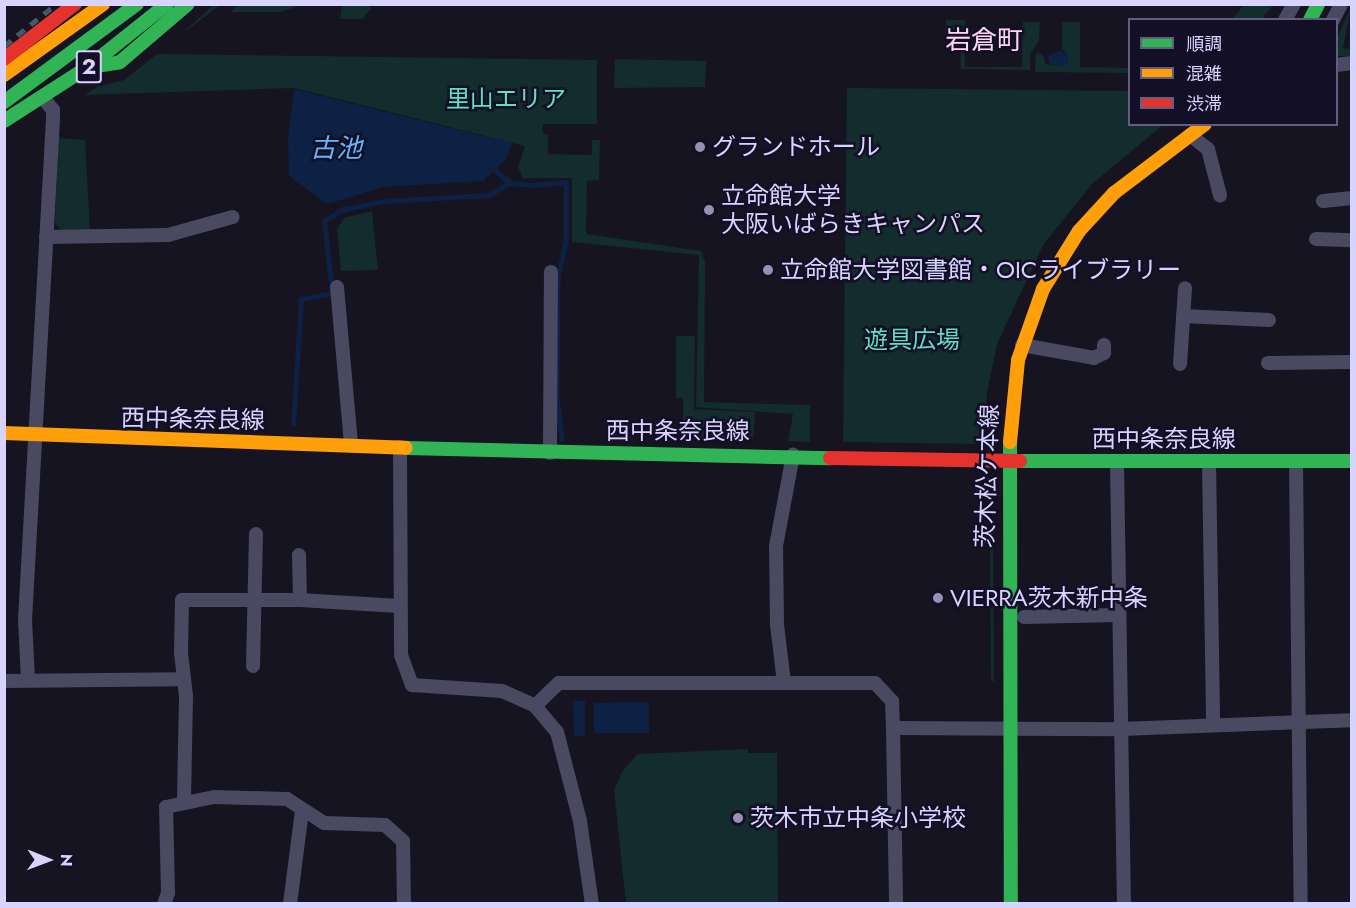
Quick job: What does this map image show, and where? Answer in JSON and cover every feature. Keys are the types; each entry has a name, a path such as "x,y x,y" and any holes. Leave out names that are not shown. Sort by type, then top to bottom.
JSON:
{"main road":[{"name":"2","path":"4,59 75,4"},
{"path":"4,75 103,4"},
{"path":"4,102 137,4"},
{"name":"2","path":"4,121 88,68 167,4"},
{"path":"88,68 120,62 188,4"},
{"path":"1311,18 1318,4"},
{"name":"茨木松ケ本線","path":"1011,903 1007,728 1009,461 1013,388 1022,345 1043,289 1079,231 1114,193 1195,130"},
{"name":"西中条奈良線","path":"4,434 37,437 550,453 793,455 1009,461 1352,461"}],"street":[{"path":"1286,18 1294,4"},
{"path":"1334,18 1341,4"},
{"path":"28,679 25,620 53,119 53,110 42,97"},
{"path":"1210,126 1195,130 1208,149 1220,195"},
{"path":"1323,201 1352,198"},
{"path":"46,237 168,235 233,217"},
{"path":"1316,239 1352,240"},
{"path":"550,453 551,272"},
{"path":"337,287 351,445"},
{"path":"1180,364 1185,288"},
{"path":"1183,316 1269,320"},
{"path":"1022,345 1094,358 1104,353 1104,345"},
{"path":"1268,363 1352,362"},
{"path":"400,447 400,655 412,685 502,692 535,706 557,732 571,775 592,903"},
{"path":"784,683 777,624 777,546 793,455"},
{"path":"1296,461 1297,721 1301,903"},
{"path":"1117,462 1124,903"},
{"path":"1209,462 1213,724"},
{"path":"253,666 256,534"},
{"path":"299,555 300,600"},
{"path":"184,800 182,600 300,600 399,606"},
{"path":"1023,617 1118,615"},
{"path":"4,681 183,679"},
{"path":"535,706 559,683 875,683 892,701 896,903"},
{"path":"893,728 1120,729 1352,720"},
{"path":"164,903 168,893 165,807 184,800 287,799 324,823 385,825 403,841 404,903"},
{"path":"290,903 302,810"}],"green space":[{"path":"238,4 302,5 280,12 231,12"},
{"path":"1244,4 1273,5 1263,18 1233,18"},
{"path":"213,5 220,5 186,31 186,30"},
{"path":"342,5 370,5 371,8 363,19 340,19"},
{"path":"1351,7 1343,48 1351,49 1351,56 1338,56 1338,36"},
{"path":"946,20 965,20 965,67 1022,67 1023,22 1040,22 1039,40 1030,55 1030,70 961,69 960,37 945,36"},
{"path":"1062,22 1080,22 1080,67 1128,68 1128,73 1035,72 1036,53 1042,54 1046,64 1064,66 1067,54 1062,49"},
{"name":"里山エリア","path":"157,54 597,60 597,124 543,124 543,133 548,135 548,154 592,155 592,140 600,140 599,180 587,181 586,234 701,251 705,262 704,402 810,405 810,442 788,441 793,414 696,407 699,255 572,242 572,178 523,178 518,167 525,146 294,88 85,95 97,87 124,80"},
{"path":"615,59 706,61 705,87 614,88"},
{"name":"遊具広場","path":"847,88 1128,91 1128,126 1162,126 1092,184 1043,245 997,344 987,393 985,435 976,444 843,442"},
{"path":"58,138 85,140 90,231 62,231 55,223"},
{"path":"372,211 378,270 341,271 337,229 344,218"},
{"path":"676,336 695,336 694,409 755,412 753,440 683,440 683,398 676,398"},
{"path":"990,540 993,540 994,681 991,681"},
{"path":"748,749 748,753 777,753 778,903 626,903 614,790 623,770 638,754"}],"water":[{"path":"1061,51 1068,56 1068,62 1064,66 1050,65 1048,55"},
{"name":"古池","path":"294,89 512,143 506,159 483,181 383,187 327,204 289,176 288,139"},
{"path":"573,701 585,701 585,736 574,736"},
{"path":"649,702 649,733 594,733 594,703"}],"waterway":[{"path":"293,424 301,299 332,293 324,221 341,210 383,201 489,195 508,183 496,171"},
{"path":"508,179 511,183 532,185 566,182 566,242 558,277 557,396 562,439"}],"railway":[{"path":"4,46 56,4"}],"traffic: fast":[{"path":"4,102 137,4"},
{"path":"4,121 88,67 167,4"},
{"path":"90,67 120,62 188,4"},
{"path":"1311,18 1318,4"},
{"path":"1010,442 1011,904"},
{"path":"406,448 830,458"},
{"path":"1020,461 1352,461"}],"traffic: slow":[{"path":"4,75 103,4"},
{"path":"1010,442 1018,360 1043,289 1079,231 1114,193 1202,126"},
{"path":"4,433 406,448"}],"traffic: jam":[{"path":"4,59 75,4"},
{"path":"830,458 1020,461"}],"place":[{"name":"グランドホール","path":"700,147"},
{"name":"立命館大学 大阪いばらきキャンパス","path":"709,210"},
{"name":"立命館大学図書館・OICライブラリー","path":"768,270"},
{"name":"VIERRA茨木新中条","path":"938,598"},
{"name":"茨木市立中条小学校","path":"738,818"}],"district":[{"name":"岩倉町","path":"984,41"}]}
